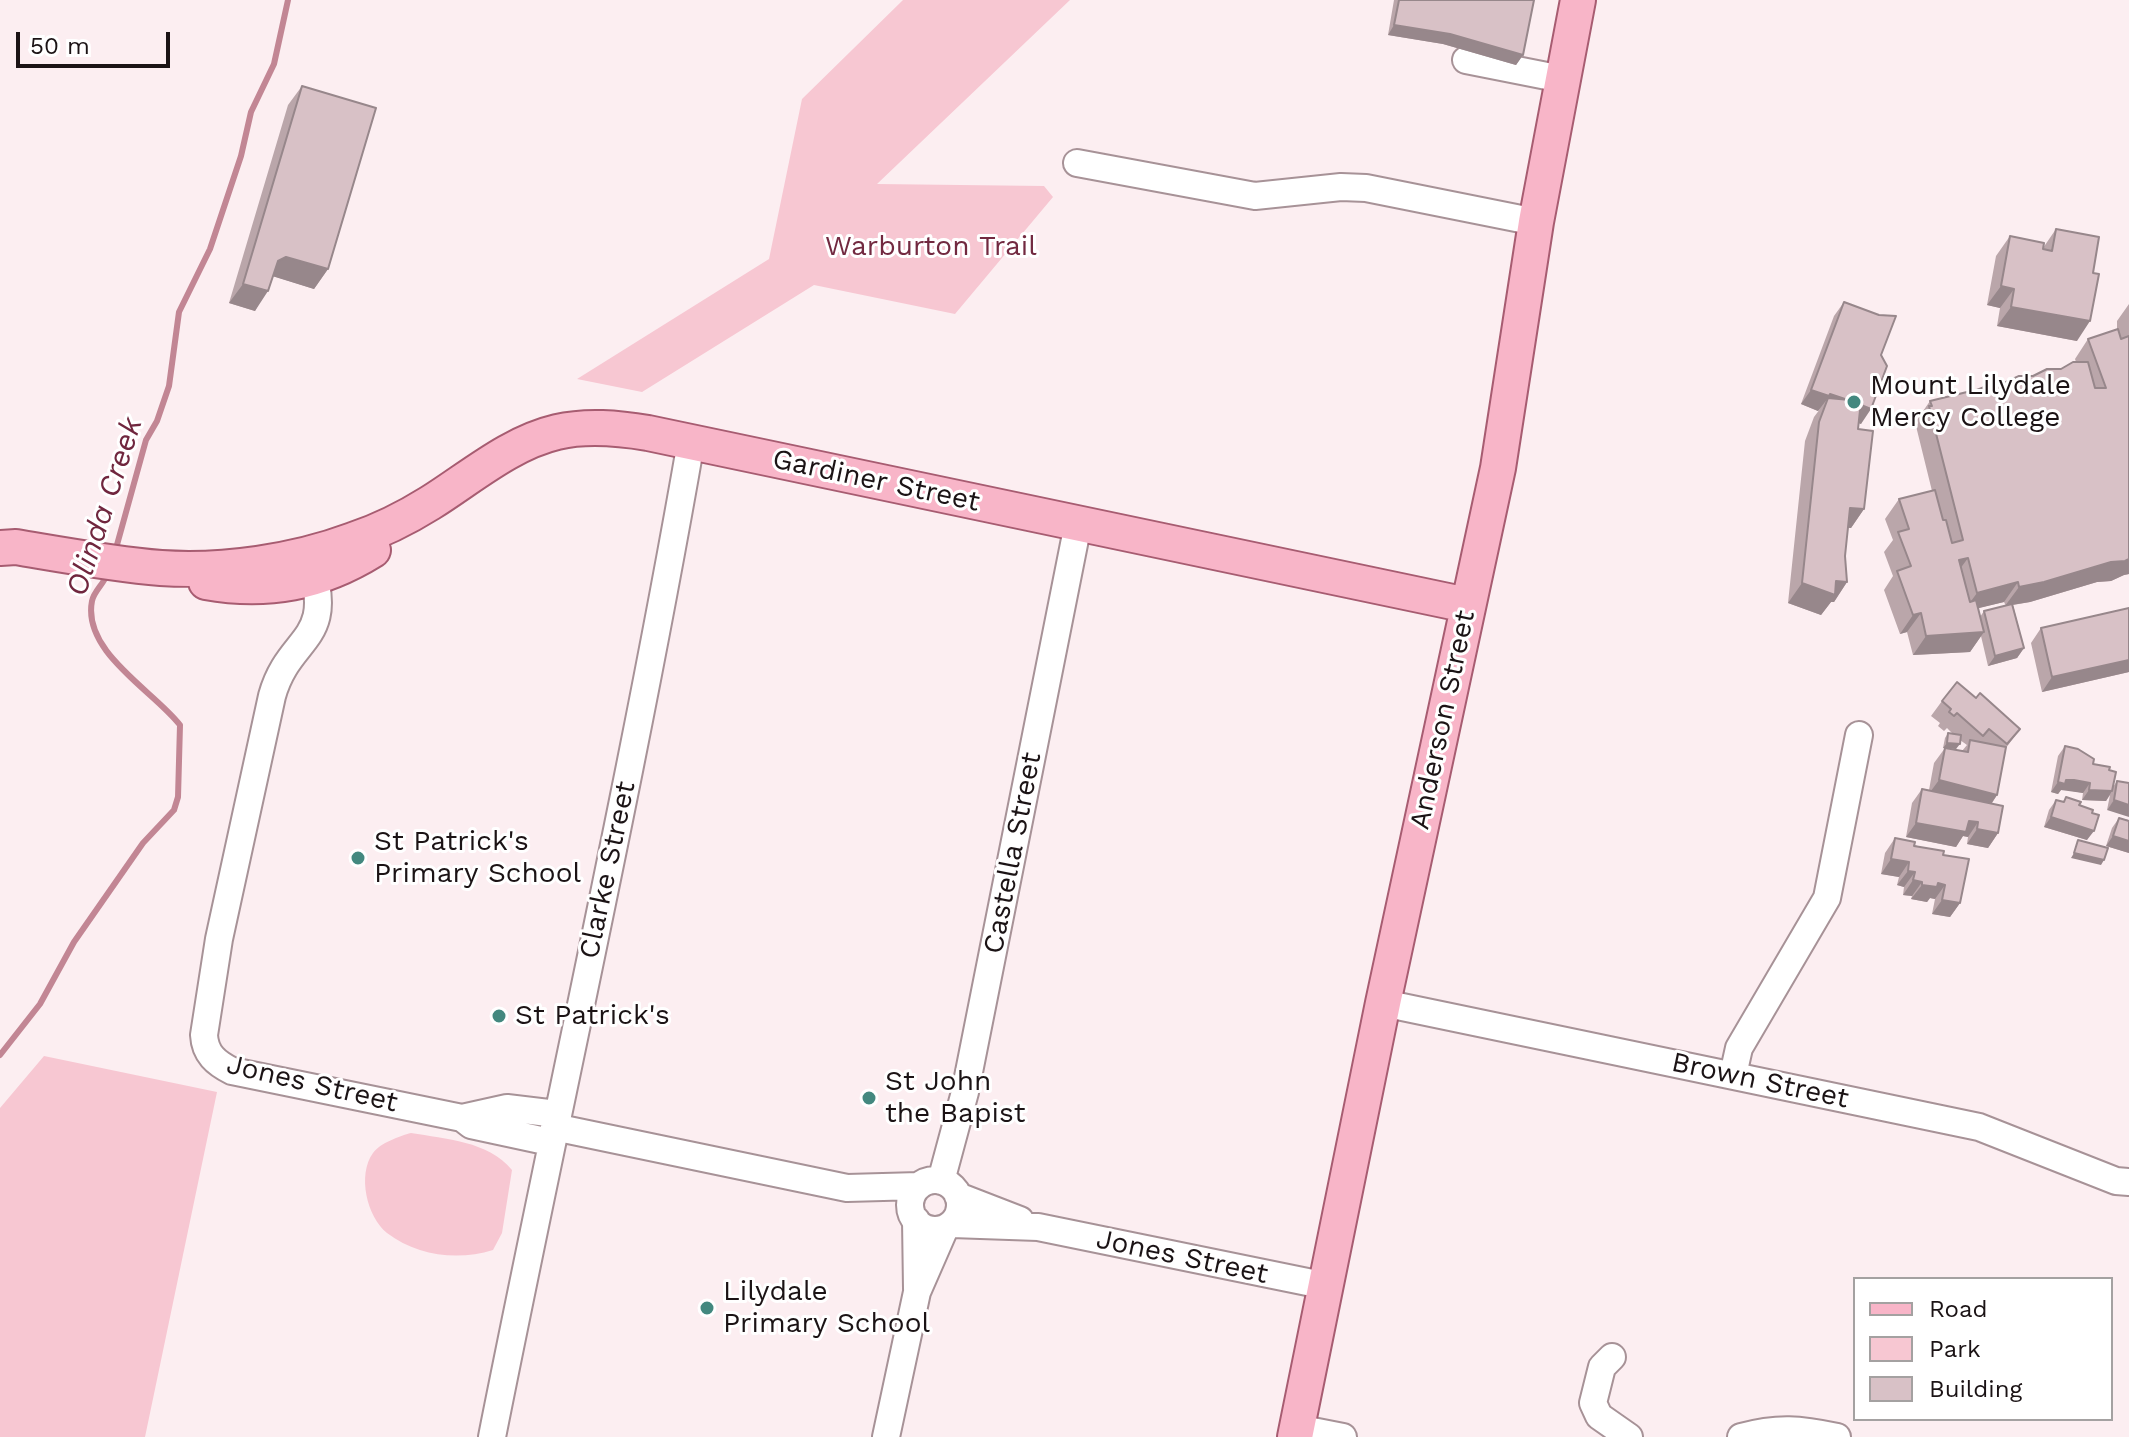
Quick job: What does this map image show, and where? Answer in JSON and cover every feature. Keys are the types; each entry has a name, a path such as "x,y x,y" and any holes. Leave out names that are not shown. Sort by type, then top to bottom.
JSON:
{"main road":[{"name":"Anderson Street","path":"1296,1432 1383,1003 1498,468 1536,222 1578,0"},
{"name":"Gardiner Street","path":"5,546 148,567 231,586 279,587 312,566 355,561 377,547 427,504 511,451 554,432 608,428 648,433 1467,605"}],"street":[{"path":"1466,60 1562,79"},
{"path":"1077,163 1241,195 1269,196 1341,187 1366,188 1536,222"},
{"name":"Clarke Street","path":"492,1437 659,628 691,442"},
{"name":"Castella Street","path":"939,1188 965,1092 1078,524"},
{"name":"Jones Street","path":"312,566 319,594 317,619 310,634 285,666 274,689 222,924 204,1035 211,1057 232,1071 462,1118 507,1108 554,1128 847,1188 939,1188 1038,1227 1327,1286"},
{"path":"1733,1075 1739,1048 1827,898 1859,735"},
{"name":"Brown Street","path":"1383,1003 1979,1127 2116,1181 2129,1182"},
{"name":"Jones Street","path":"847,1188 914,1218"},
{"path":"886,1437 917,1292 948,1226 959,1211 939,1188 911,1199 917,1292"},
{"path":"914,1218 929,1229 948,1226"},
{"name":"Jones Street","path":"948,1226 1038,1227"},
{"path":"1612,1357 1602,1367 1593,1403 1599,1416 1629,1437"},
{"path":"1741,1437 1771,1429 1799,1429 1837,1437"},
{"path":"1296,1432 1343,1437"}],"green space":[{"name":"Warburton Trail","path":"903,0 1070,0 877,184 1044,186 1053,197 955,314 814,285 642,392 577,379 769,259 802,99"},
{"path":"44,1056 217,1092 145,1437 0,1437 0,1108"},
{"path":"411,1133 479,1147 502,1160 512,1170 502,1233 493,1250 466,1255 438,1254 411,1247 380,1226 366,1195 368,1162 380,1146"}],"building":[{"path":"1399,0 1534,0 1523,55 1450,34 1394,25"},
{"path":"302,86 376,108 328,269 286,257 278,261 268,291 243,284"},
{"path":"2056,229 2099,237 2093,273 2099,274 2090,321 2011,307 2014,289 2001,286 2010,236 2044,243 2043,249 2052,251"},
{"path":"1844,302 1879,315 1896,316 1881,355 1887,366 1871,409 1861,405 1861,401 1811,390"},
{"path":"2118,329 2121,339 2129,336 2129,559 2044,582 2019,587 2018,582 1977,593 1968,558 1959,560 1970,602 1976,600 1984,632 1926,636 1921,613 1913,615 1897,571 1911,566 1898,532 1909,529 1899,499 1935,490 1952,543 1963,540 1930,401 1967,392 1970,396 1969,393 1992,384 2019,376 2033,376 2047,369 2061,369 2073,362 2088,362 2095,388 2106,388 2088,339"},
{"path":"1828,398 1861,401 1858,429 1873,431 1864,509 1850,508 1845,556 1847,582 1836,581 1835,595 1802,583 1819,422"},
{"path":"2012,604 2024,648 1995,656 1984,611"},
{"path":"2129,608 2129,660 2052,677 2041,628"},
{"path":"1957,682 1976,698 1980,693 2020,729 2007,744 1989,729 1983,736 1957,713 1954,716 1949,712 1951,709 1942,701"},
{"path":"1948,733 1961,735 1960,744 1947,743"},
{"path":"1970,740 2006,747 1997,795 1939,780 1945,748 1968,752"},
{"path":"2065,746 2078,749 2094,759 2093,764 2110,767 2109,770 2116,772 2112,791 2089,790 2090,783 2074,780 2066,780 2065,784 2058,782"},
{"path":"2117,781 2129,783 2129,805 2114,800"},
{"path":"1922,789 2003,806 1998,833 1977,829 1978,822 1969,821 1966,832 1916,823"},
{"path":"2066,797 2081,802 2079,805 2099,815 2094,831 2051,817 2056,800 2064,802"},
{"path":"2119,818 2129,821 2129,841 2113,836"},
{"path":"1895,838 1915,842 1914,846 1944,851 1943,855 1969,859 1960,903 1942,900 1945,885 1922,885 1922,882 1913,880 1915,872 1908,871 1909,862 1891,859"},
{"path":"2078,840 2108,848 2104,860 2074,853"}],"waterway":[{"name":"Olinda Creek","path":"115,552 146,440 157,421 169,386 179,312 210,249 241,156 251,112 274,64 288,0"},
{"name":"Olinda Creek","path":"0,1055 40,1004 74,942 143,843 174,810 178,797 180,725 109,654 92,620 93,597 107,574"}],"place":[{"name":"Mount Lilydale Mercy College","path":"1854,402"},
{"name":"St Patrick's Primary School","path":"358,858"},
{"name":"St Patrick's","path":"499,1016"},
{"name":"St John the Bapist","path":"869,1098"},
{"name":"Lilydale Primary School","path":"707,1308"}]}
